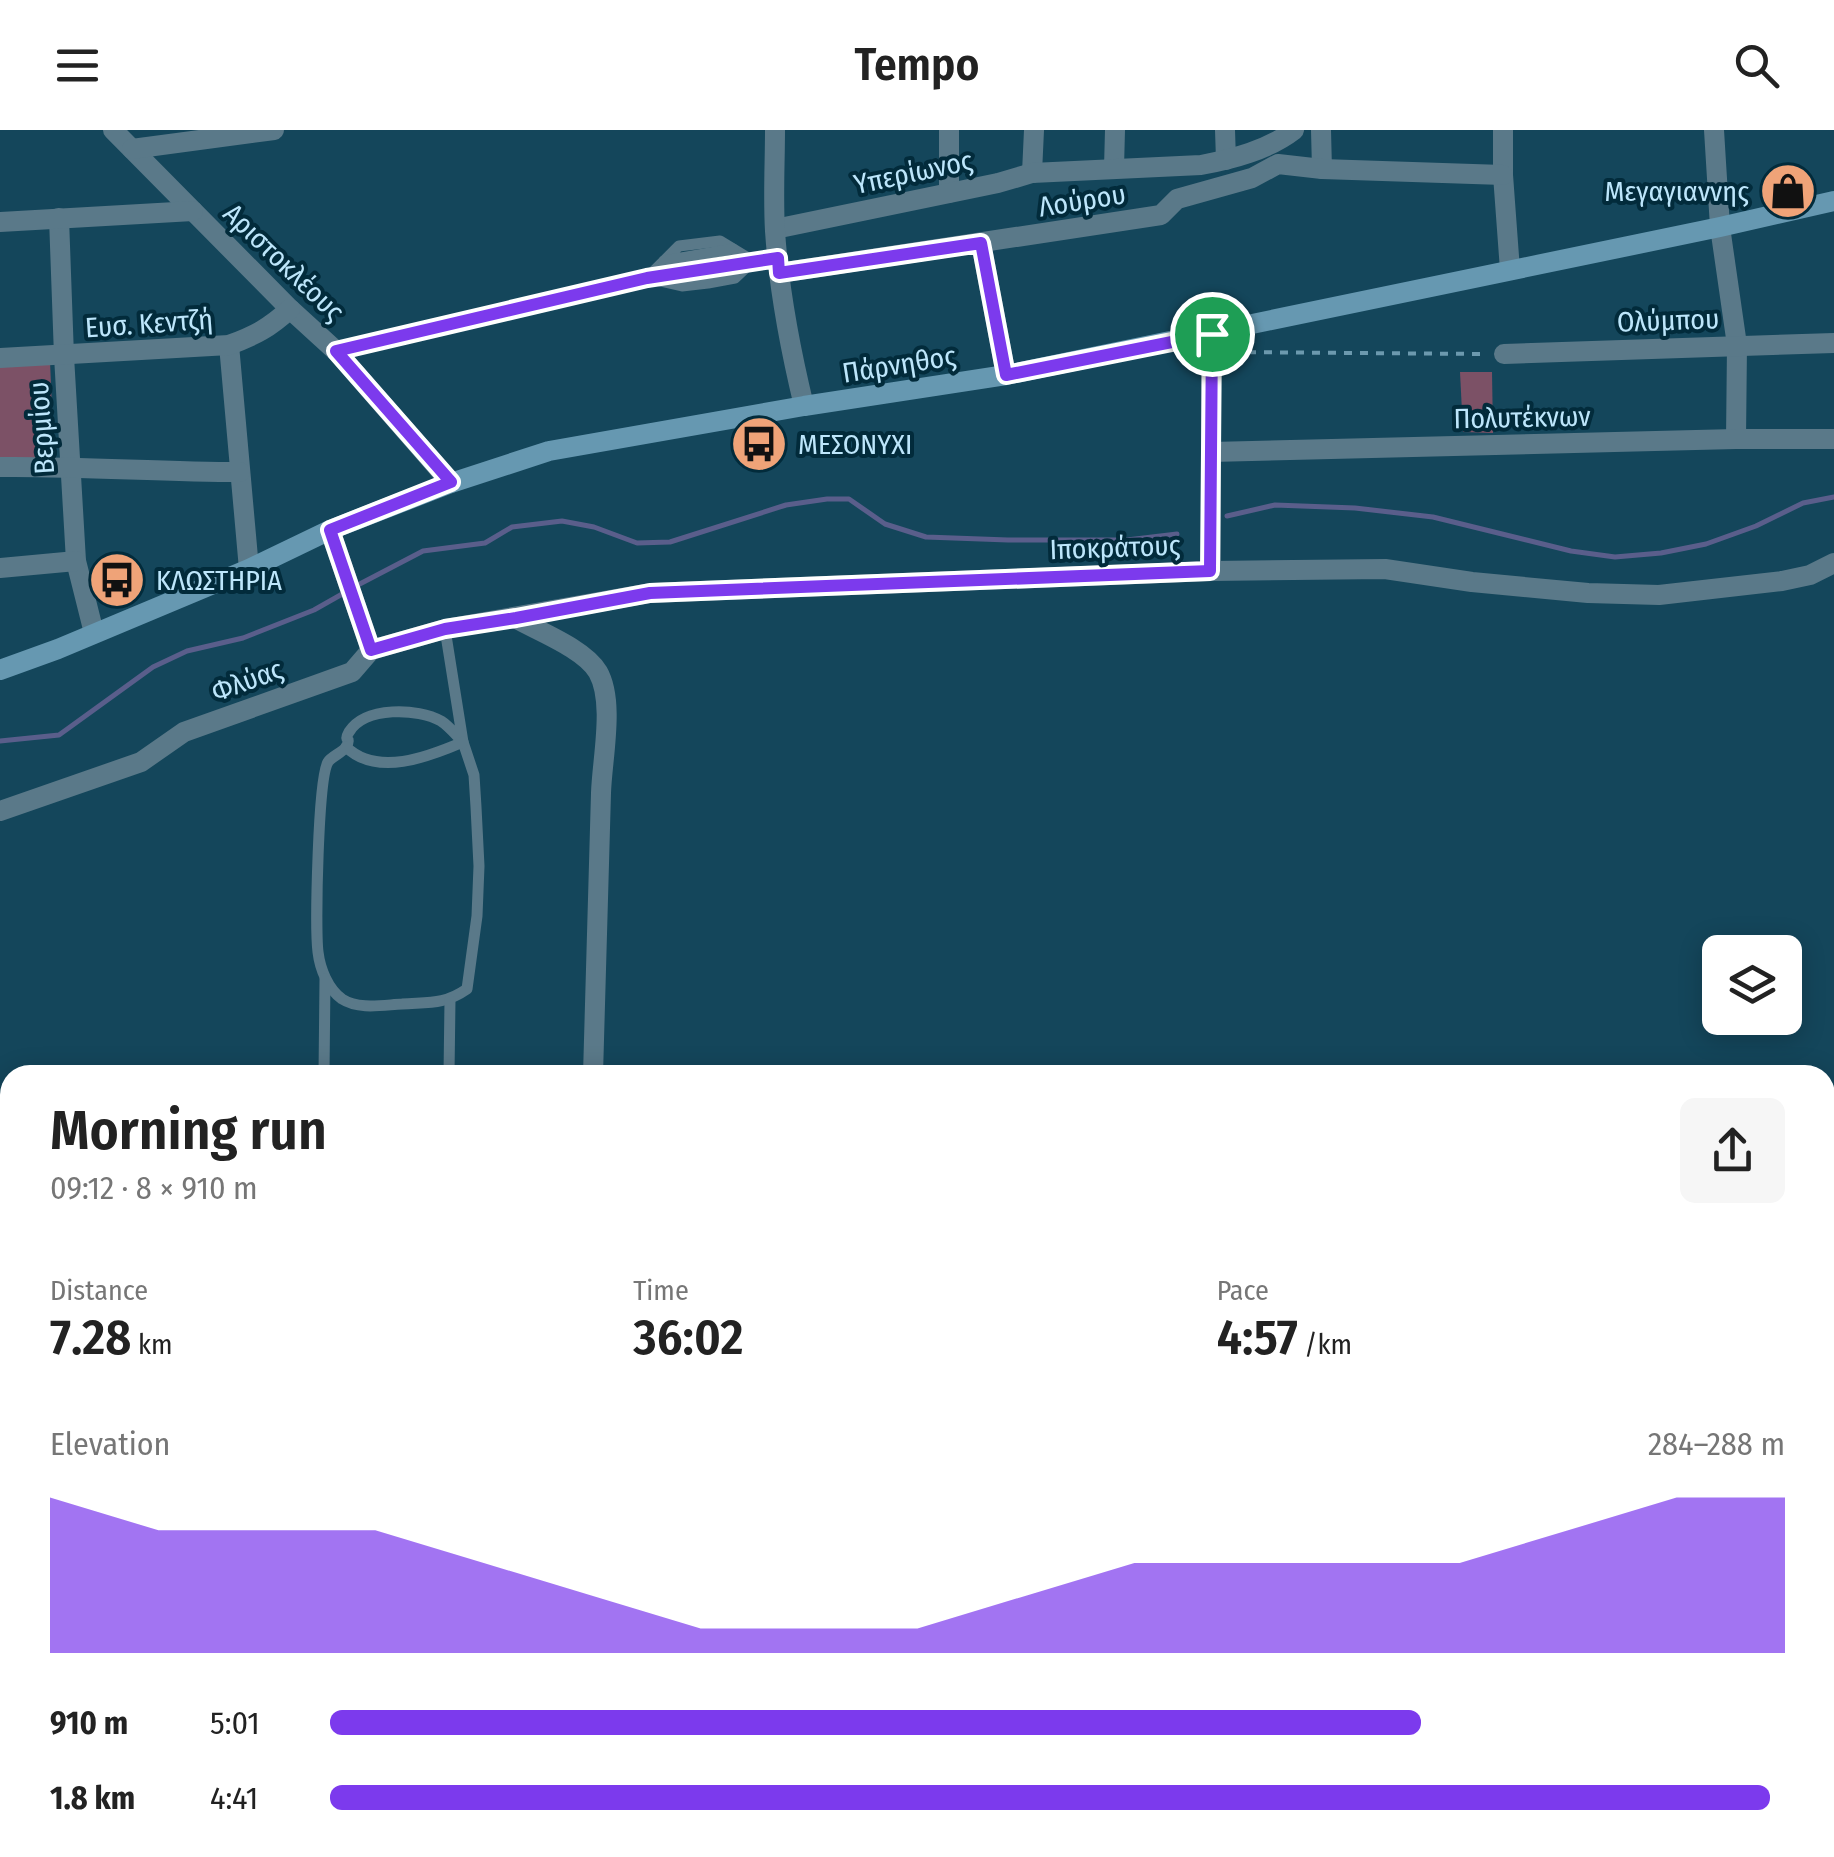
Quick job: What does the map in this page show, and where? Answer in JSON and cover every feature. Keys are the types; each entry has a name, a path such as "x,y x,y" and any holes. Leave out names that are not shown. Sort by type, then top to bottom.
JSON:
{"main road":[{"name":"Πάρνηθος","path":"0,670 248,569 330,530 451,482 549,451 804,406 1212,342 1510,270 1834,201"}],"street":[{"name":"Αριστοκλέους","path":"113,130 336,351 451,482"},
{"path":"132,149 274,130"},
{"path":"775,130 775,229 789,345 804,406"},
{"path":"949,130 949,193"},
{"path":"1032,173 1034,130"},
{"path":"1114,168 1115,130"},
{"path":"1226,130 1226,160"},
{"name":"Υπερίωνος","path":"775,229 1032,173 1201,165 1282,140 1294,130"},
{"path":"1321,130 1322,169"},
{"path":"1504,130 1510,270"},
{"path":"1714,130 1720,227 1738,345 1736,439"},
{"name":"Λούρου","path":"779,266 981,243 1161,216 1177,199 1252,178 1278,164 1322,169 1503,174"},
{"path":"0,222 192,212"},
{"name":"Βερμίου","path":"59,218 76,561 94,634"},
{"path":"981,243 1006,375"},
{"name":"Ευσ. Κεντζή","path":"0,358 230,345 257,335 290,309"},
{"path":"1210,571 1212,342"},
{"name":"Ολύμπου","path":"1504,354 1834,343"},
{"path":"230,345 248,569"},
{"name":"Πολυτέκνων","path":"1211,452 1834,439"},
{"path":"0,466 240,472"},
{"path":"330,530 371,650"},
{"path":"0,568 76,561"},
{"name":"Ιποκράτους","path":"516,618 650,593 1210,571 1384,570 1492,584 1636,595 1782,581 1834,563"},
{"path":"516,618 581,655 597,669 604,694 592,1065"},
{"name":"Φλύας","path":"0,810 140,762 184,732 352,672 371,650 445,629 516,618"}],"lane":[{"path":"647,278 678,246 720,240 753,261 779,266"},
{"path":"336,351 647,278 753,261"},
{"path":"325,978 340,998 357,1006 450,1000 467,989 477,916 474,776 462,742 445,629"},
{"path":"324,1065 325,978 318,952 316,902 323,785 328,762 346,748 349,732 379,714 426,714 445,723 462,742"},
{"path":"346,748 362,760 391,762 412,760 462,742"},
{"path":"448,1065 450,1000"}],"path":[{"path":"1212,342 1504,354"}],"shaded area":[{"path":"50,361 54,458 0,458 0,364"},
{"path":"1460,372 1492,372 1493,433 1463,432"}],"waterway":[{"path":"1227,516 1275,505 1355,508 1433,517 1571,551 1615,557 1706,544 1803,503 1834,497"},
{"path":"354,587 423,551 485,543 512,527 562,521 594,527 637,543 670,542 786,505 827,499 849,499 885,524 926,537 1127,540 1177,534"},
{"path":"0,741 59,735 153,667 187,651 243,638 314,610 344,593"}],"place":[{"name":"Μεγαγιαννης","path":"1788,191"},
{"name":"ΜΕΣΟΝΥΧΙ","path":"759,444"},
{"name":"ΚΛΩΣΤΗΡΙΑ","path":"117,580"}],"route":[{"path":"981,243 1006,375 1212,334 1210,571 650,593 445,629 371,650 330,530 451,482 336,351 647,278 778,258 779,273 981,243"}]}
